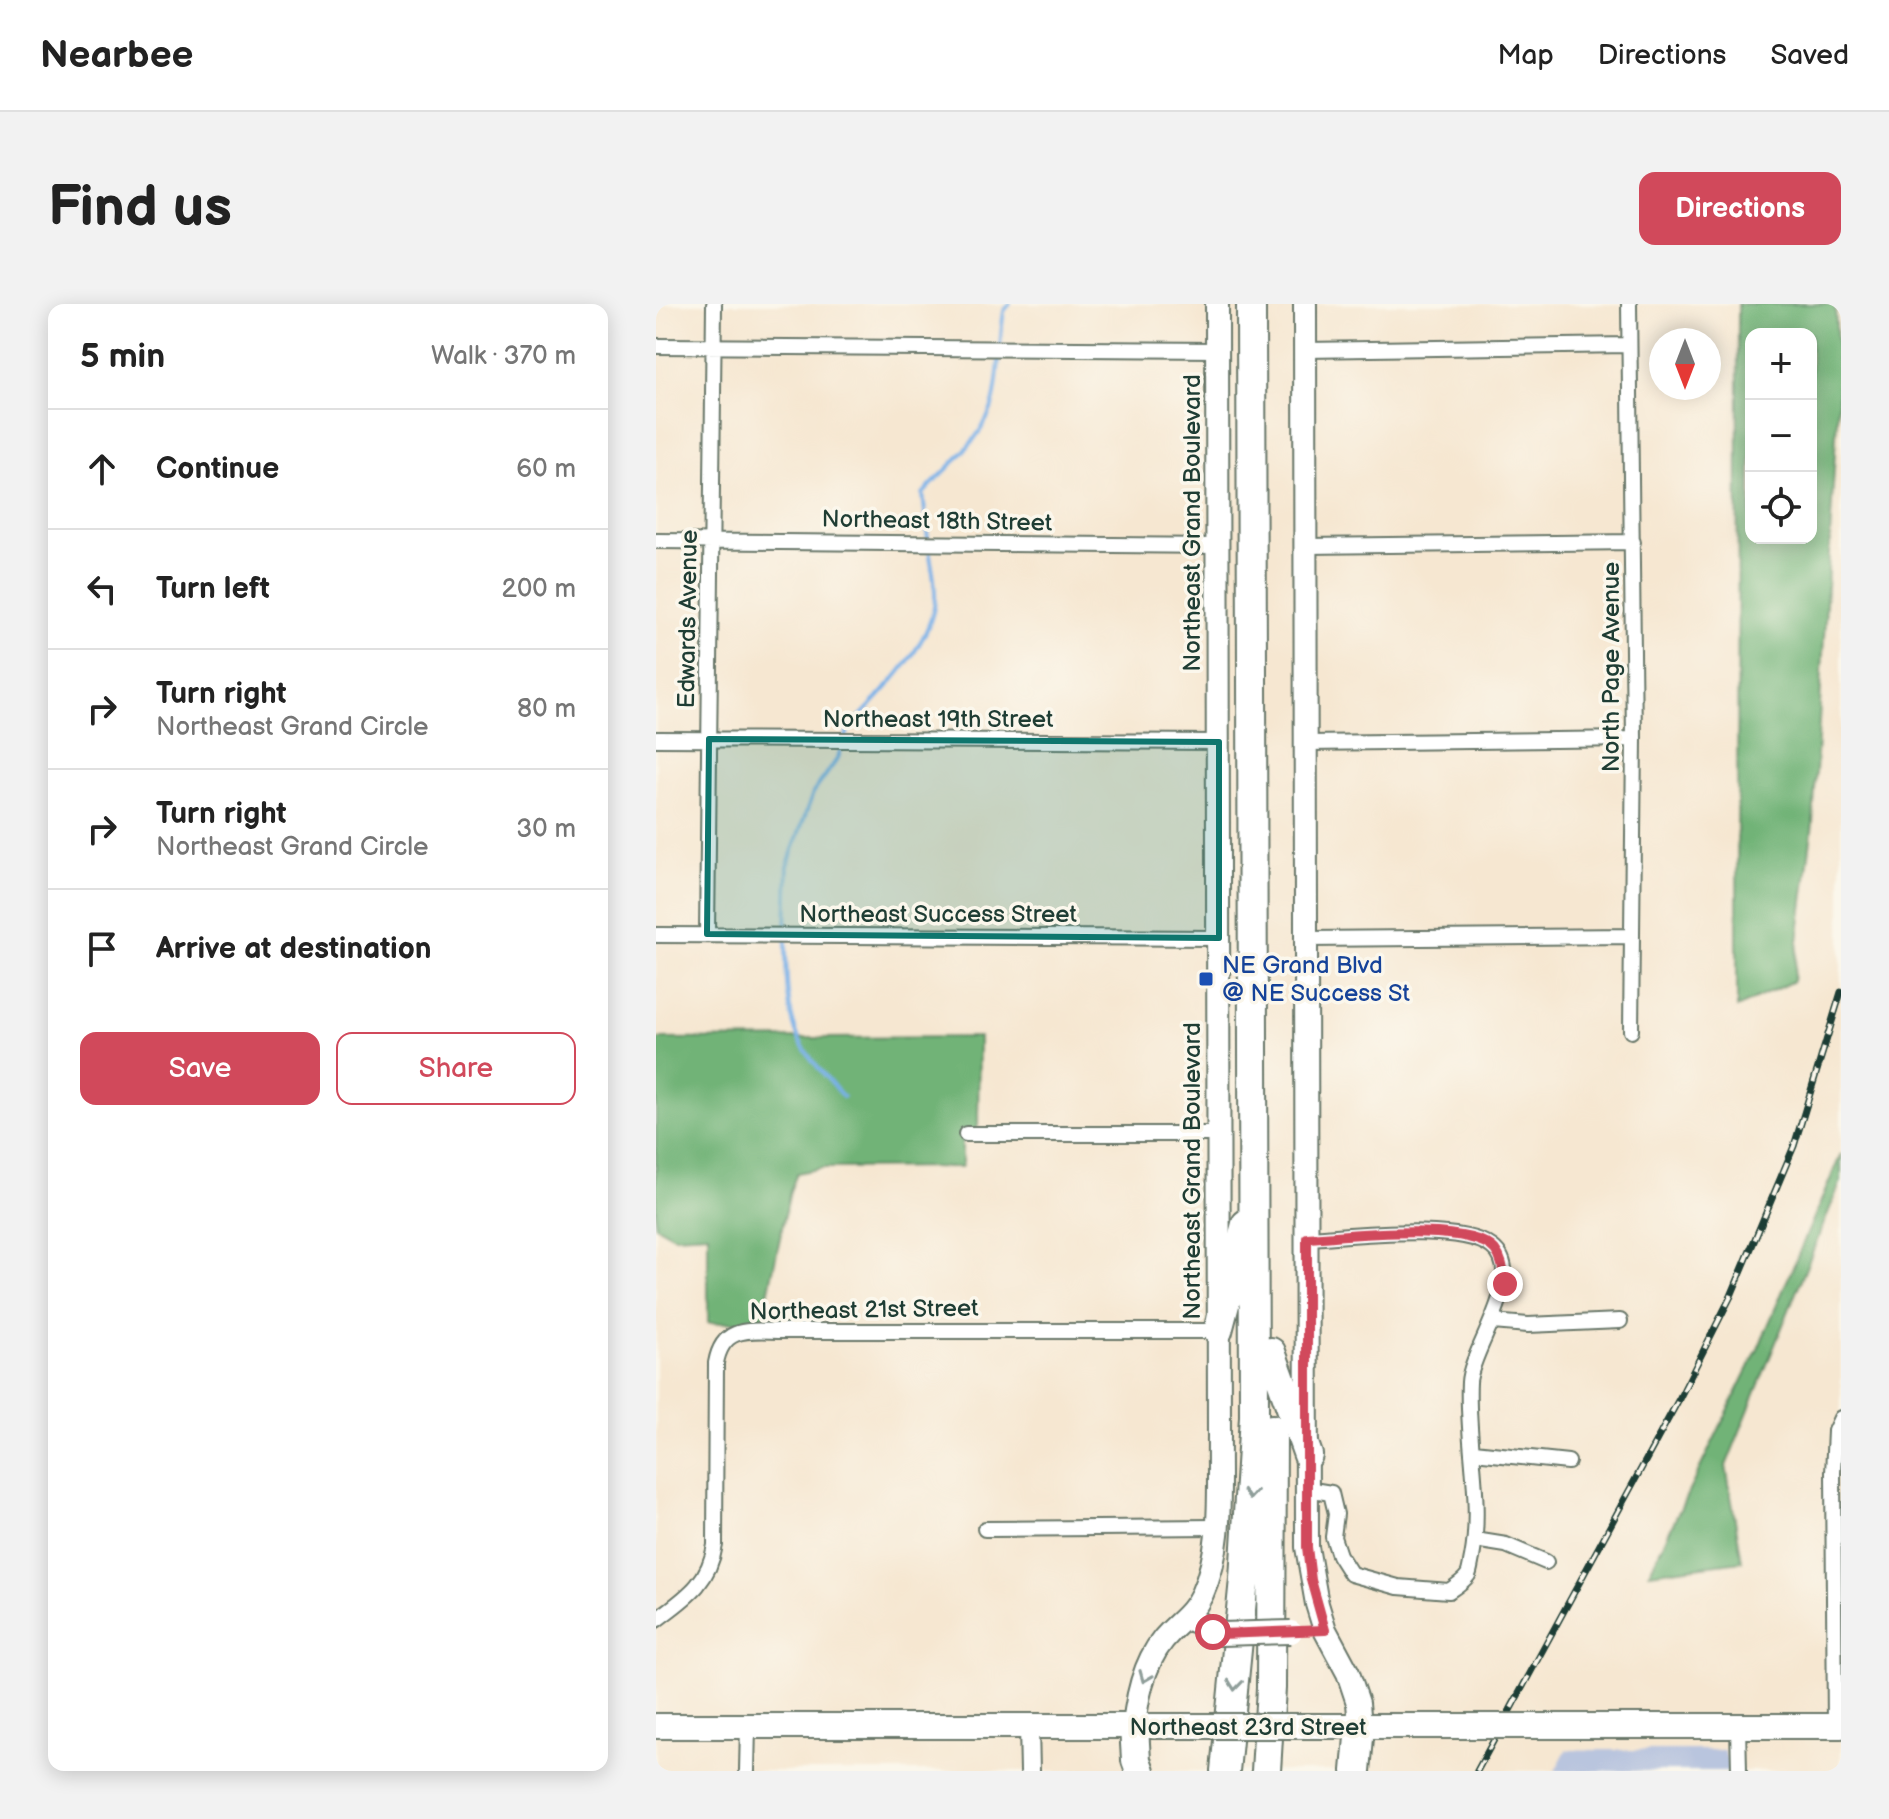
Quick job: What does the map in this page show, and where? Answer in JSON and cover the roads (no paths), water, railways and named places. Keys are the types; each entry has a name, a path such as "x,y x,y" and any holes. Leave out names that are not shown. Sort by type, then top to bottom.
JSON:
{"highway":[{"path":"1225,1771 1243,1595 1252,1462 1255,1192 1251,304"},
{"path":"1266,1771 1271,1673 1268,304"},
{"path":"1218,1331 1255,1192"},
{"path":"1271,1352 1308,1455"},
{"path":"1356,1771 1360,1726"},
{"path":"1134,1727 1136,1760 1140,1771"}],"main road":[{"name":"Northeast Grand Boulevard","path":"1134,1727 1136,1701 1155,1654 1169,1632 1187,1618 1202,1594 1212,1566 1216,1527 1219,1436 1217,304"},
{"path":"1305,304 1307,1489 1310,1569 1325,1630 1348,1673 1358,1703 1360,1726"},
{"path":"1187,1618 1221,1634 1325,1630"},
{"name":"Northeast 23rd Street","path":"656,1726 1838,1726"}],"street":[{"name":"Edwards Avenue","path":"707,934 714,304"},
{"name":"North Page Avenue","path":"1629,304 1634,739 1631,1031"},
{"path":"1305,350 1628,345"},
{"path":"656,346 1218,350"},
{"name":"Northeast 18th Street","path":"656,541 1218,546"},
{"path":"1306,546 1633,542"},
{"name":"Northeast 19th Street","path":"656,739 1219,742"},
{"path":"1306,743 1634,739"},
{"name":"Northeast Success Street","path":"656,935 1219,938"},
{"path":"1306,939 1632,936"},
{"path":"966,1134 1218,1134"},
{"path":"1307,1238 1442,1232 1493,1247 1502,1260 1505,1284 1493,1322 1470,1374 1468,1401 1474,1452 1475,1540 1468,1575 1449,1591 1398,1587 1351,1574 1339,1555 1333,1537 1336,1514 1331,1493 1307,1489"},
{"path":"1493,1322 1528,1325 1620,1321"},
{"name":"Northeast 21st Street","path":"656,1620 703,1581 712,1563 715,1545 716,1363 718,1350 726,1338 742,1331 1218,1331"},
{"path":"1838,1726 1835,1431 1841,1418"},
{"path":"1474,1452 1568,1462"},
{"path":"985,1529 1216,1527"},
{"path":"1475,1540 1506,1545 1546,1562"},
{"path":"1738,1725 1739,1771"},
{"path":"747,1771 748,1726"},
{"path":"1029,1727 1030,1771"}],"waterway":[{"path":"928,540 923,494 974,439 989,414 996,389 1004,311 1010,304"},
{"path":"846,737 849,728 902,669 925,634 935,599 929,548"},
{"path":"786,931 788,864 813,793 838,758 842,745"},
{"path":"786,940 788,991 795,1030 809,1056 843,1097"}],"railway":[{"path":"1477,1771 1679,1399 1731,1296 1794,1146 1841,992"}],"place":[{"name":"NE Grand Blvd @ NE Success St","path":"1206,979"}]}
